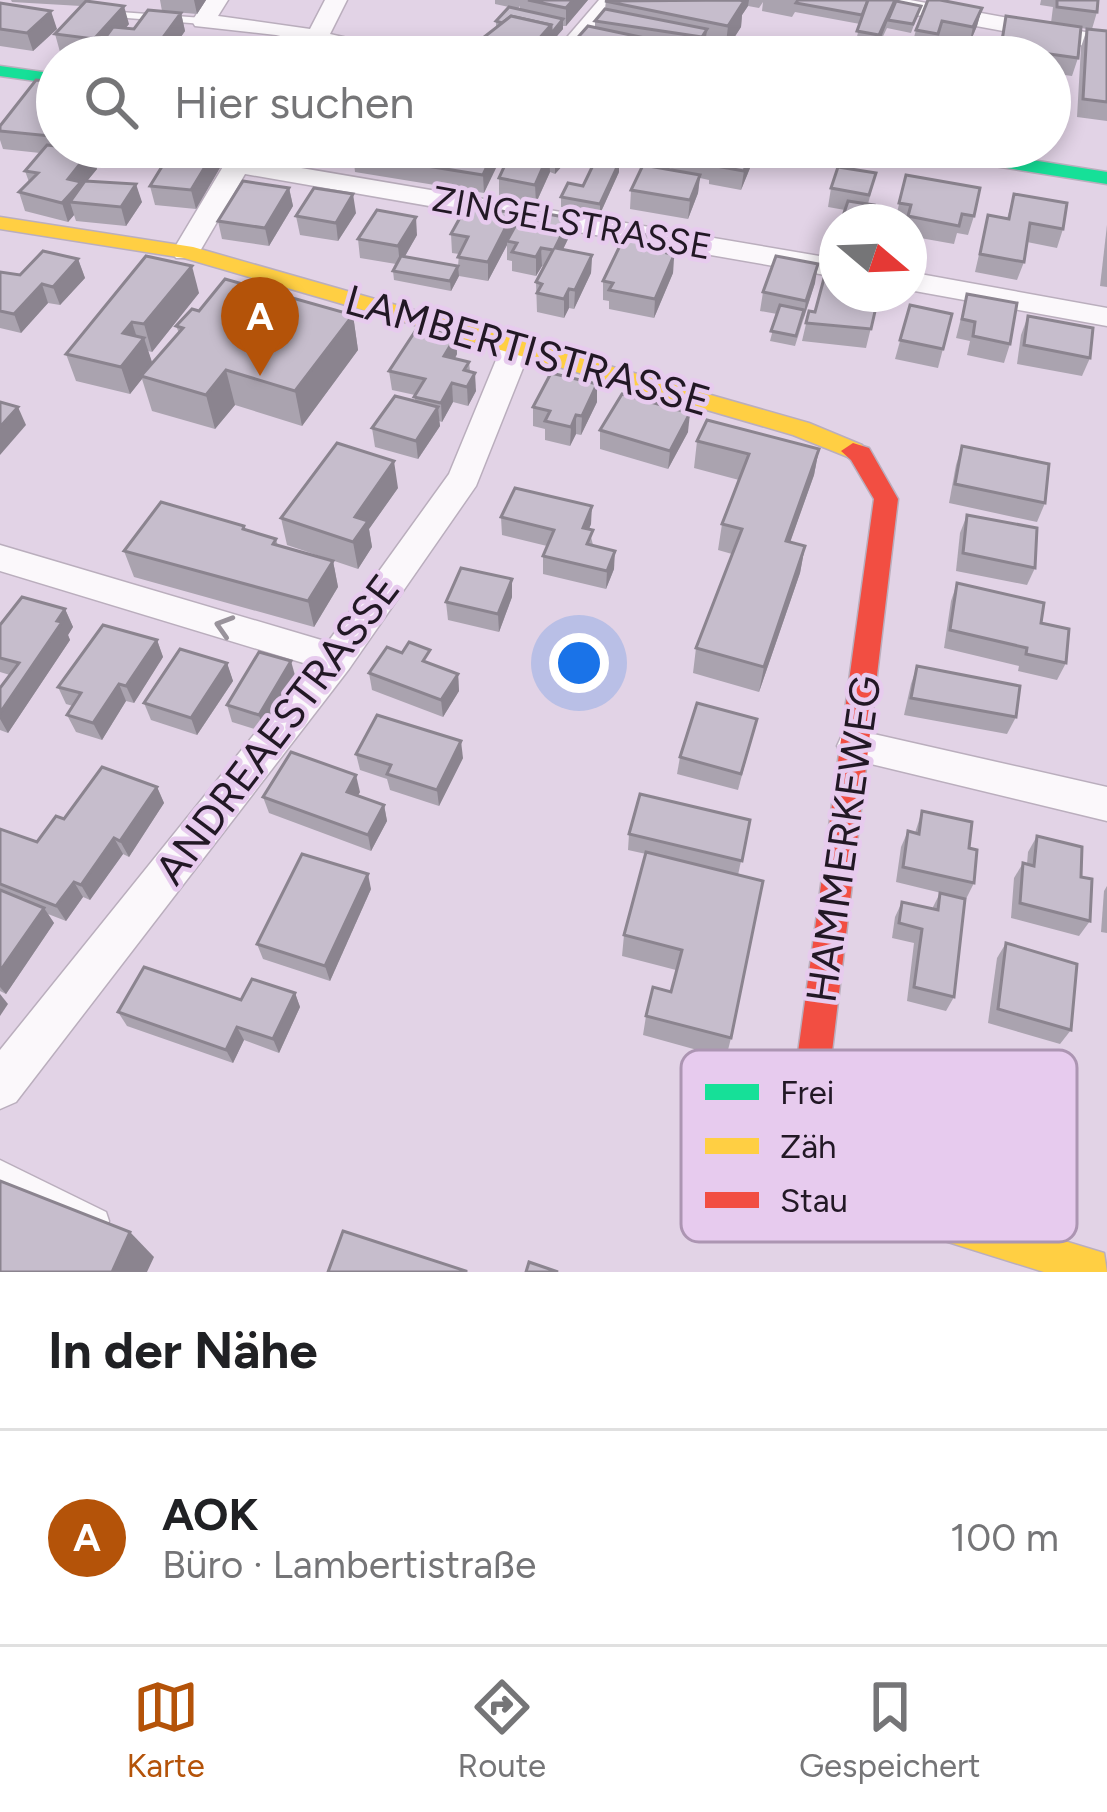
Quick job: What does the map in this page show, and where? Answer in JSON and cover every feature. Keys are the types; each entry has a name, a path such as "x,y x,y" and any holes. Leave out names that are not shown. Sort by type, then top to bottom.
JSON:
{"street":[{"path":"217,0 203,21 310,36"},
{"path":"318,36 336,0"},
{"path":"580,36 611,0"},
{"path":"873,0 975,10 1107,40"},
{"path":"0,70 36,76"},
{"name":"ZINGELSTRASSE","path":"185,252 235,168"},
{"name":"ZINGELSTRASSE","path":"306,168 819,265"},
{"path":"1003,168 1107,199"},
{"path":"1050,180 1107,178"},
{"name":"LAMBERTISTRASSE","path":"0,223 185,252 801,429 860,454 886,499"},
{"path":"927,284 1107,317"},
{"name":"ANDREAESTRASSE","path":"1,1083 336,659 464,478 515,348"},
{"name":"HAMMERKEWEG","path":"815,1050 886,499"},
{"path":"0,558 336,659"},
{"path":"856,746 1107,804"},
{"name":"HAMMERKEWEG","path":"1006,1242 1104,1272"}],"lane":[{"path":"101,14 203,21"},
{"path":"0,1172 111,1228"}],"building":[{"path":"528,0 573,0 566,8"},
{"path":"868,0 862,15 796,3"},
{"path":"868,0 895,0 879,35 857,31"},
{"path":"928,0 982,8 973,27 942,21 938,34 916,30"},
{"path":"1057,0 1098,0 1097,12 1057,7"},
{"path":"86,1 124,6 97,36 55,34"},
{"path":"605,1 744,1 728,26"},
{"path":"896,1 921,6 913,24 888,20"},
{"path":"0,3 51,11 27,33 0,29"},
{"path":"509,7 563,19 551,34 551,25 511,16 502,23 496,21"},
{"path":"605,9 707,29 703,36 695,36 595,21"},
{"path":"148,10 181,13 164,36 106,36 113,27 134,29"},
{"path":"511,16 551,25 541,36 485,36"},
{"path":"1006,16 1081,27 1078,58 1071,57 1071,36 1003,36"},
{"path":"588,26 636,36 579,36"},
{"path":"1087,29 1107,31 1107,102 1083,99"},
{"path":"36,80 36,135 0,131"},
{"path":"36,158 36,168 77,168 68,179 81,182 62,203 19,192 38,173 25,171"},
{"path":"161,168 204,168 191,190 150,186"},
{"path":"440,168 486,168 483,175"},
{"path":"504,168 542,168 535,185 499,178"},
{"path":"592,168 617,168 600,204 561,197 568,183 583,186"},
{"path":"642,168 700,175 690,200 631,190"},
{"path":"838,168 876,173 869,195 831,188"},
{"path":"906,175 980,188 974,216 962,214 959,226 927,220 927,204 899,203"},
{"path":"85,181 136,184 121,207 70,202"},
{"path":"243,181 289,188 265,228 218,221"},
{"path":"314,188 353,194 336,223 296,216"},
{"path":"1014,194 1067,203 1063,229 1030,223 1024,262 980,254 988,215 1009,219"},
{"path":"467,205 513,213 488,262 458,257 468,237 451,234"},
{"path":"377,210 416,217 398,246 358,239"},
{"path":"524,210 570,218 555,248 592,255 575,290 569,289 564,299 537,293 542,284 536,282 553,250 541,248 536,257 512,252 517,243 507,241"},
{"path":"627,231 673,240 667,253 674,255 655,299 609,290 613,283 603,281"},
{"path":"43,251 78,259 53,287 42,284 14,314 0,311 0,272 20,275"},
{"path":"146,256 192,266 144,324 132,322 123,333 144,338 121,367 66,354"},
{"path":"401,256 458,266 450,281 393,271"},
{"path":"776,256 818,264 806,301 763,292"},
{"path":"225,279 353,315 295,391 226,370 206,395 141,376 183,328 176,326 192,309 199,311"},
{"path":"967,294 1017,303 1010,344 973,336 975,322 962,319"},
{"path":"819,297 819,312 875,312 871,329 806,323 809,311 815,312"},
{"path":"780,305 804,310 796,336 771,331"},
{"path":"927,309 952,314 943,349 900,340 908,312"},
{"path":"1028,316 1093,328 1090,358 1024,345"},
{"path":"418,327 456,336 444,356 469,362 464,370 475,373 467,387 452,383 441,403 414,397 425,379 389,371"},
{"path":"551,373 597,384 582,416 576,415 571,427 545,421 550,411 533,407"},
{"path":"622,394 690,413 670,451 600,430"},
{"path":"395,396 438,407 416,441 372,428"},
{"path":"0,402 18,407 0,427"},
{"path":"707,420 819,449 786,541 805,546 764,667 696,648 742,529 722,524 749,454 697,441"},
{"path":"337,443 394,461 355,517 368,521 353,542 281,518"},
{"path":"962,446 1049,464 1045,503 955,484"},
{"path":"515,488 592,506 583,528 593,530 587,544 615,551 607,571 543,556 554,530 501,517"},
{"path":"161,502 244,526 276,539 273,544 333,561 308,601 124,551"},
{"path":"967,515 1037,528 1035,568 963,553"},
{"path":"461,568 512,579 498,614 446,602"},
{"path":"957,583 1044,603 1041,623 1069,629 1066,663 1026,654 1027,648 950,630"},
{"path":"22,597 65,609 57,621 62,622 0,713 0,688 19,663 0,658 0,625"},
{"path":"103,625 157,640 93,723 67,715 81,693 58,687"},
{"path":"409,642 430,650 423,661 458,674 441,700 369,673 387,647 402,653"},
{"path":"180,649 227,663 191,718 144,703"},
{"path":"259,652 291,661 259,715 227,705"},
{"path":"917,666 1020,686 1016,717 911,698"},
{"path":"697,703 757,719 741,774 680,757"},
{"path":"377,715 461,741 437,790 387,774 391,765 356,754"},
{"path":"291,752 356,775 347,792 384,805 368,835 263,797"},
{"path":"102,767 157,787 120,841 114,838 81,885 74,882 56,906 0,884 0,829 37,842 56,816 64,819"},
{"path":"640,794 750,820 742,861 629,834"},
{"path":"922,811 972,822 969,848 977,850 974,883 903,867 908,831 919,834"},
{"path":"1037,836 1082,847 1081,877 1092,879 1090,921 1020,903 1023,863 1034,866"},
{"path":"646,852 763,881 731,1038 646,1016 653,987 671,992 682,950 624,935"},
{"path":"302,854 368,874 325,966 257,944"},
{"path":"0,890 44,908 0,971"},
{"path":"940,893 965,899 954,997 914,987 922,929 899,923 902,902 938,910"},
{"path":"1006,943 1077,964 1071,1030 998,1009"},
{"path":"144,967 241,1000 252,979 295,993 273,1039 237,1027 226,1050 118,1012"},
{"path":"0,1181 130,1232 112,1272 0,1272"},
{"path":"343,1231 466,1271 466,1272 328,1272"},
{"path":"529,1262 558,1272 526,1272"}],"traffic: fast":[{"path":"0,71 36,76"},
{"path":"1044,168 1107,178"}],"traffic: slow":[{"path":"0,223 186,252 801,429 853,451"},
{"path":"1006,1242 1104,1272"}],"traffic: jam":[{"path":"815,1050 886,499 860,454 853,451"}],"place":[{"name":"AOK","path":"260,376"}]}
